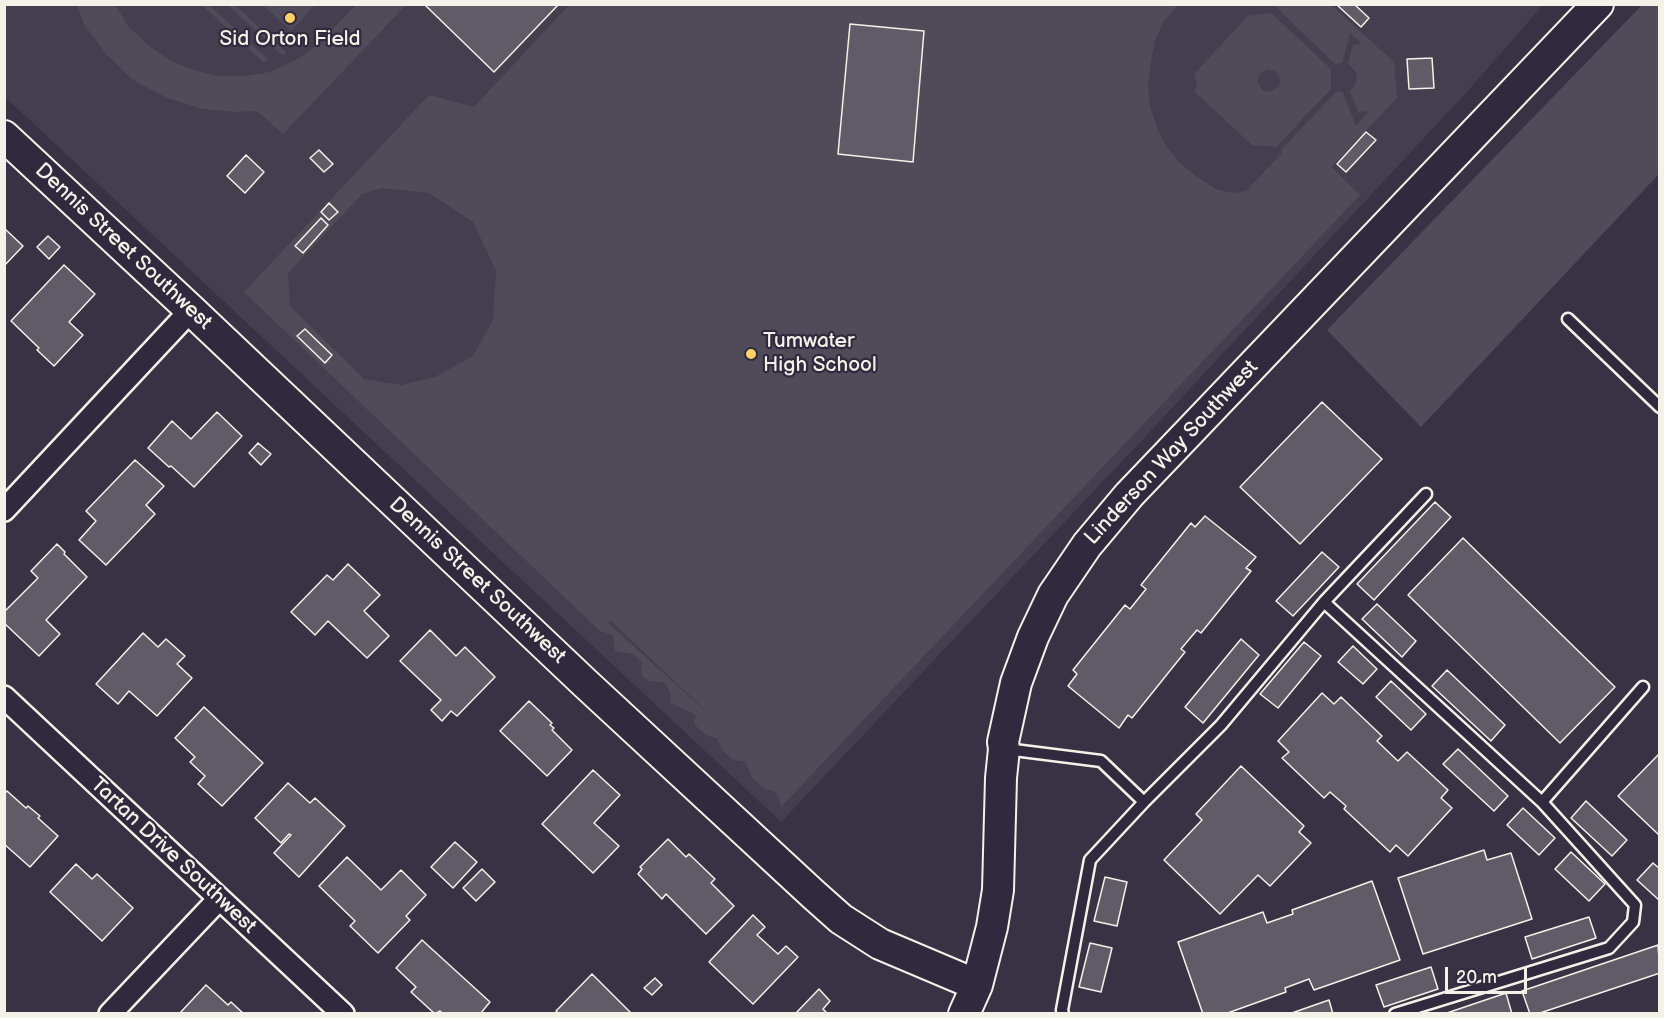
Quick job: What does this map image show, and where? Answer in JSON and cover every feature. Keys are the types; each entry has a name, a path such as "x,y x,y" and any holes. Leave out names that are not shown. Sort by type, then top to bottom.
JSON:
{"street":[{"name":"Linderson Way Southwest","path":"964,1014 977,985 992,927 998,890 1003,742 1016,683 1033,637 1053,595 1087,545 1129,495 1598,4"},
{"name":"Dennis Street Southwest","path":"4,136 686,778 834,913 880,944 977,985"},
{"path":"4,510 191,310"},
{"name":"Tartan Drive Southwest","path":"4,697 343,1014"},
{"path":"110,1014 219,899"}],"lane":[{"path":"1568,319 1659,407"},
{"path":"1063,1014 1090,860 1221,725 1324,602 1425,494"},
{"path":"1324,602 1542,802 1635,905 1633,922 1609,948 1395,1014"},
{"path":"1542,802 1643,687"},
{"path":"1004,749 1101,761 1144,802"}],"shaded area":[{"name":"Tumwater High School","path":"4,5 1543,5 1467,92 781,822 5,97"},
{"path":"77,5 115,5 129,27 149,46 171,61 218,76 245,76 270,72 294,61 311,50 356,5 406,5 283,134 257,111 203,109 167,98 133,80 106,54 84,24"},
{"path":"202,5 209,5 268,59 264,63"},
{"path":"228,5 235,5 286,52 283,56"},
{"name":"Sid Orton Field","path":"263,5 315,5 291,31"},
{"name":"Tumwater High School","path":"569,5 1178,5 1163,22 1155,41 1148,84 1150,106 1165,145 1180,163 1216,189 1232,193 1246,191 1336,92 1342,91 1356,126 1369,111 1358,112 1350,91 1357,79 1356,72 1348,64 1353,45 1362,43 1350,33 1342,63 1335,64 1274,5 1331,5 1394,62 1397,98 1331,167 1360,195 782,806 774,791 765,789 753,779 745,762 733,760 722,750 717,738 706,735 694,724 696,715 671,703 666,683 649,681 641,675 642,662 633,654 615,651 613,635 600,631 244,292 429,95 474,107","holes":["381,188 429,193 473,222 496,271 493,320 473,356 435,377 401,385 364,379 290,306 288,273 362,194","610,620 722,726 608,623"]},
{"path":"1642,5 1659,5 1659,174 1421,427 1327,330"},
{"path":"1271,13 1331,69 1331,89 1276,147 1252,145 1195,92 1197,82 1194,74 1248,16","holes":["1268,69 1276,72 1280,78 1279,86 1270,92 1262,90 1257,82 1259,74"]}],"building":[{"path":"427,4 559,4 494,72 426,6"},
{"path":"1336,4 1354,4 1369,18 1361,27"},
{"path":"850,24 924,31 913,162 838,154"},
{"path":"1432,58 1434,88 1409,89 1407,59"},
{"path":"1366,132 1376,140 1346,172 1337,164"},
{"path":"319,150 333,164 324,172 310,158"},
{"path":"246,155 264,172 245,193 227,176"},
{"path":"329,203 338,212 329,220 321,212"},
{"path":"321,218 328,225 303,253 295,246"},
{"path":"4,228 23,246 4,266"},
{"path":"48,236 60,247 49,259 37,247"},
{"path":"64,265 95,294 69,322 83,335 54,366 11,321"},
{"path":"305,329 332,355 325,363 297,336"},
{"path":"1322,402 1382,459 1300,544 1240,487"},
{"path":"217,412 242,436 194,487 148,448 172,421 191,439"},
{"path":"258,443 271,454 261,465 249,453"},
{"path":"135,460 164,486 146,505 155,514 106,565 79,540 96,521 86,511"},
{"path":"1435,502 1451,517 1374,600 1357,584"},
{"path":"1205,516 1256,557 1246,568 1251,571 1201,633 1197,630 1181,649 1185,652 1132,718 1128,715 1119,728 1068,686 1077,674 1073,670 1125,605 1130,609 1146,589 1141,585 1191,523 1195,527"},
{"path":"1463,538 1615,687 1560,743 1408,595"},
{"path":"57,544 87,577 46,620 60,634 39,656 4,623 4,612 38,578 31,571"},
{"path":"1322,552 1339,567 1293,616 1276,601"},
{"path":"348,564 380,595 364,611 389,636 367,658 328,621 315,635 291,612 327,575 333,580"},
{"path":"1377,604 1416,641 1402,657 1362,619"},
{"path":"430,630 456,656 465,647 495,677 457,716 451,711 442,721 431,710 441,700 400,661"},
{"path":"143,633 158,647 166,639 185,656 177,664 192,678 157,716 129,691 118,704 96,684"},
{"path":"1241,639 1259,655 1203,723 1185,707"},
{"path":"1304,642 1321,656 1278,708 1260,694"},
{"path":"1353,646 1377,669 1363,684 1338,662"},
{"path":"1447,670 1505,725 1491,741 1432,686"},
{"path":"1391,681 1426,714 1411,730 1376,697"},
{"path":"1322,693 1334,704 1341,697 1382,736 1377,741 1398,761 1407,752 1448,790 1441,798 1452,808 1408,856 1396,845 1390,852 1344,809 1346,806 1330,792 1324,798 1282,758 1289,752 1278,741"},
{"path":"529,701 552,723 550,725 554,728 552,730 572,750 547,776 500,731"},
{"path":"204,707 263,763 222,806 198,784 205,776 190,762 195,757 175,738"},
{"path":"1458,749 1508,796 1494,811 1443,764"},
{"path":"1660,753 1660,836 1618,796"},
{"path":"1241,766 1304,826 1299,832 1311,843 1270,886 1258,875 1220,914 1164,860 1202,820 1196,814"},
{"path":"593,770 620,795 594,823 619,846 593,873 542,824"},
{"path":"288,783 310,803 315,798 345,826 299,877 274,853 291,835 289,834 281,843 255,818"},
{"path":"7,791 26,808 28,806 40,816 38,818 58,836 30,867 4,844 4,794"},
{"path":"1586,801 1627,840 1612,856 1571,818"},
{"path":"1523,808 1555,838 1539,855 1507,825"},
{"path":"668,839 686,857 689,854 715,879 711,883 734,906 706,934 666,894 662,899 638,874 642,869 640,867"},
{"path":"455,842 477,862 453,888 431,867"},
{"path":"1484,850 1487,860 1511,853 1532,919 1423,954 1398,878"},
{"path":"1571,852 1605,884 1589,901 1555,869"},
{"path":"347,857 381,890 401,870 426,895 406,916 410,920 378,953 350,926 355,921 319,886"},
{"path":"1653,863 1660,869 1660,901 1637,880"},
{"path":"76,864 92,879 97,874 133,908 102,941 50,892"},
{"path":"482,869 495,882 476,901 463,888"},
{"path":"1105,877 1127,882 1117,926 1094,921"},
{"path":"1372,881 1400,960 1314,990 1309,979 1285,988 1286,992 1225,1014 1203,1014 1178,942 1263,912 1267,923 1293,914 1292,910"},
{"path":"753,915 765,927 757,935 778,954 786,946 798,957 753,1004 709,962"},
{"path":"1589,917 1596,938 1532,959 1525,937"},
{"path":"422,940 490,1002 480,1014 443,1014 440,1011 435,1014 411,992 416,987 396,968"},
{"path":"1090,943 1112,948 1101,992 1079,987"},
{"path":"1658,945 1660,973 1537,1014 1530,1014 1522,991"},
{"path":"1431,967 1438,989 1384,1007 1376,985"},
{"path":"592,974 631,1014 559,1014 556,1011"},
{"path":"655,978 662,985 652,995 644,988"},
{"path":"206,985 228,1005 231,1002 244,1014 179,1014"},
{"path":"819,989 830,1001 823,1009 828,1014 795,1014"},
{"path":"1506,993 1512,1014 1444,1014"},
{"path":"1329,1000 1333,1014 1289,1014"}],"place":[{"name":"Sid Orton Field","path":"290,18"},
{"name":"Tumwater High School","path":"751,354"}]}
